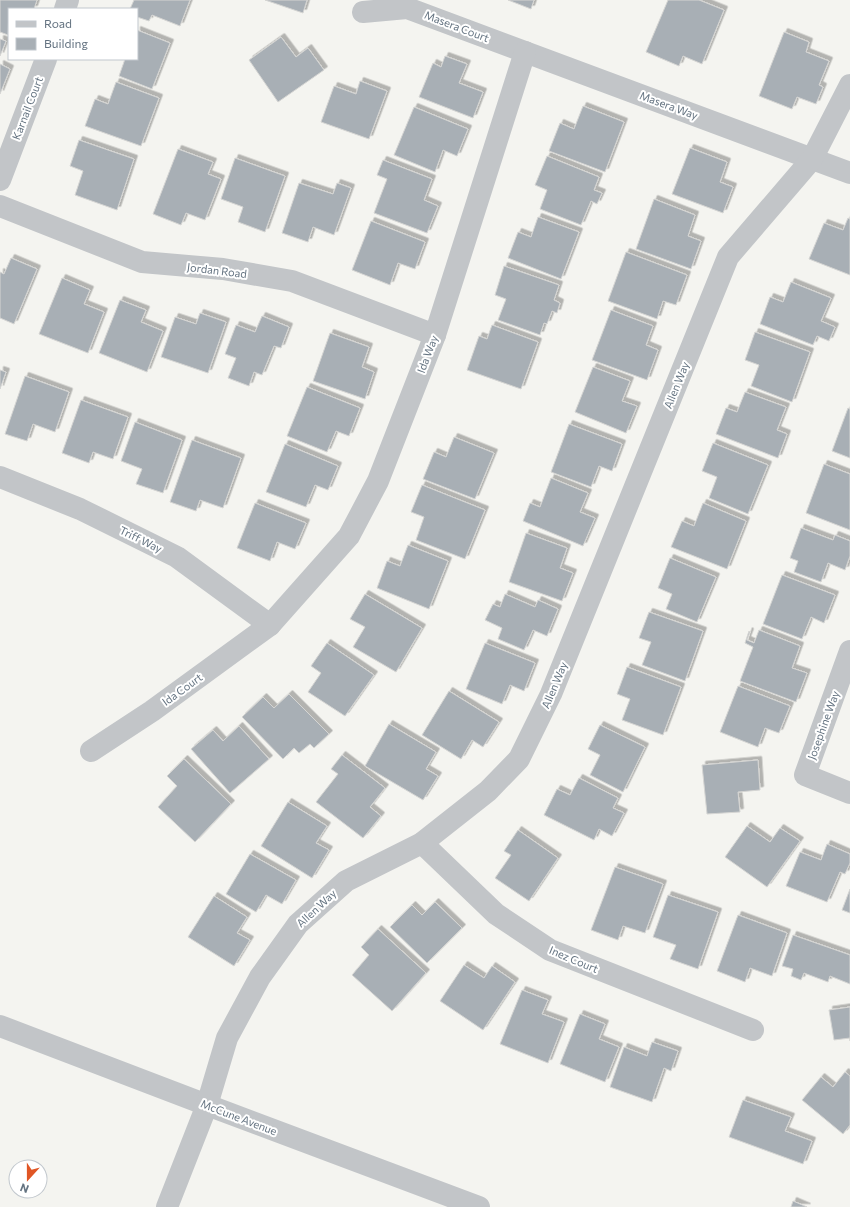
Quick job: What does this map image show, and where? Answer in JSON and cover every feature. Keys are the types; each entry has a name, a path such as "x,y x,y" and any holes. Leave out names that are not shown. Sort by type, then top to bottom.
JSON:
{"street":[{"name":"Masera Court","path":"363,12 408,8 525,52"},
{"name":"Masera Way","path":"525,52 812,159"},
{"name":"Ida Way","path":"270,625 349,536 378,481 435,335 525,52"},
{"name":"Karnail Court","path":"0,180 46,60"},
{"name":"Allen Way","path":"167,1207 206,1105 227,1038 260,978 298,924 346,881 422,843 488,791 519,759 551,694 728,257 812,159 850,85"},
{"path":"812,159 850,173"},
{"name":"Jordan Road","path":"0,206 142,262 223,269 292,281 435,335"},
{"name":"Triff Way","path":"0,477 80,509 177,557 270,625"},
{"name":"Ida Court","path":"91,751 152,711 270,625"},
{"name":"Josephine Way","path":"850,651 805,775 850,793"},
{"name":"Inez Court","path":"422,843 496,914 550,950 753,1030"},
{"name":"McCune Avenue","path":"0,1026 479,1207"}],"building":[{"path":"0,0 37,0 34,8 8,8 8,35 0,32"},
{"path":"134,0 190,0 180,26 152,15 149,21 138,17 138,8 130,8"},
{"path":"265,0 307,0 303,13"},
{"path":"508,0 534,0 531,9"},
{"path":"668,0 699,0 724,10 702,64 683,56 679,66 646,52"},
{"path":"138,30 170,43 152,89 119,76 125,60 138,60"},
{"path":"784,32 809,42 806,52 829,61 819,85 823,87 816,104 797,97 792,109 759,96"},
{"path":"281,37 296,57 308,48 324,70 278,102 249,60"},
{"path":"0,39 6,41 0,56"},
{"path":"445,56 467,64 459,83 483,92 473,118 419,97 433,63 441,67"},
{"path":"0,64 10,69 0,94"},
{"path":"360,81 387,91 369,139 321,122 334,86 356,94"},
{"path":"116,82 159,98 141,146 85,126 95,99 108,104"},
{"path":"583,106 624,122 605,172 549,151 560,123 574,129"},
{"path":"414,107 468,129 457,156 443,150 435,172 394,155"},
{"path":"79,140 134,159 117,210 75,195 83,171 70,166"},
{"path":"690,148 727,162 720,182 733,187 723,213 672,194"},
{"path":"178,149 213,162 208,174 221,179 205,220 186,213 181,225 153,214"},
{"path":"547,156 599,177 594,190 602,193 597,204 591,201 581,225 540,209 547,190 535,185"},
{"path":"235,158 285,176 265,232 238,222 243,207 221,199"},
{"path":"383,160 432,179 424,200 438,206 427,233 374,213 387,179 377,175"},
{"path":"299,183 333,194 337,183 351,188 334,235 313,227 308,242 282,233"},
{"path":"654,199 695,215 688,236 701,241 691,269 636,249"},
{"path":"538,217 579,232 561,279 508,258 518,232 531,237"},
{"path":"848,218 850,219 850,275 809,259 824,223 843,230"},
{"path":"371,221 425,242 415,269 398,263 390,285 352,270"},
{"path":"626,252 687,275 676,305 663,301 657,319 608,301"},
{"path":"11,258 37,269 14,324 0,318 0,272 4,274"},
{"path":"504,266 559,285 554,300 560,303 557,313 552,311 547,324 544,323 540,335 498,320 506,299 495,295"},
{"path":"62,278 90,290 84,304 104,312 88,353 39,334"},
{"path":"791,282 831,298 821,321 835,327 829,341 817,336 813,345 760,324 770,297 783,302"},
{"path":"120,300 146,310 141,322 163,331 147,372 99,353"},
{"path":"611,310 653,326 646,345 658,350 647,380 592,360"},
{"path":"200,313 226,322 208,373 161,357 175,317 196,324"},
{"path":"262,316 289,327 281,348 274,346 262,375 254,372 249,386 228,378 236,358 225,354 236,325 255,332"},
{"path":"492,325 538,342 521,389 467,370 479,336 487,339"},
{"path":"755,332 810,352 792,402 751,386 759,365 745,360"},
{"path":"330,333 369,347 362,367 374,372 365,399 313,381"},
{"path":"593,367 630,381 622,401 637,406 626,433 575,412"},
{"path":"0,370 6,372 0,389"},
{"path":"25,376 69,392 55,432 33,424 27,441 5,434"},
{"path":"307,387 360,408 349,436 336,431 327,452 287,436"},
{"path":"745,392 786,407 777,430 787,434 778,458 716,434 726,408 737,412"},
{"path":"81,400 128,417 113,459 93,452 89,463 62,453"},
{"path":"848,408 850,409 850,458 832,451"},
{"path":"135,422 182,440 163,493 136,484 142,469 121,461"},
{"path":"569,424 622,444 612,471 599,466 591,487 551,472"},
{"path":"454,437 494,453 475,499 423,479 434,452 446,457"},
{"path":"192,440 241,458 223,508 200,500 196,511 170,502"},
{"path":"713,443 768,465 748,514 709,498 717,477 702,471"},
{"path":"285,444 338,466 328,490 315,485 306,507 266,492"},
{"path":"824,464 850,474 850,530 806,513"},
{"path":"551,478 588,493 580,512 595,518 583,546 523,521 530,503 540,507"},
{"path":"422,485 485,510 465,559 416,540 424,517 411,512"},
{"path":"255,503 306,523 295,549 277,542 270,561 237,548"},
{"path":"703,503 746,521 727,569 671,547 682,521 694,526"},
{"path":"801,528 833,540 835,535 850,541 850,556 845,570 828,563 821,582 794,572 798,561 790,558"},
{"path":"526,533 567,548 560,568 573,573 562,601 509,582"},
{"path":"408,545 448,561 429,609 377,588 387,561 400,566"},
{"path":"670,558 716,577 697,622 666,609 672,594 658,588"},
{"path":"782,575 835,595 824,623 811,617 802,639 763,624"},
{"path":"365,594 422,628 396,672 353,647 365,627 350,619"},
{"path":"505,594 535,607 538,600 558,609 547,636 533,630 524,650 498,639 502,628 485,620 493,604 500,607"},
{"path":"649,612 703,631 685,681 642,665 651,642 639,638"},
{"path":"759,630 800,646 792,668 807,673 796,702 740,681 753,647 745,643 749,631 747,640 754,643"},
{"path":"327,643 374,675 345,716 308,692 321,673 311,666"},
{"path":"485,643 535,663 524,691 510,685 502,704 466,689"},
{"path":"627,667 681,687 663,735 622,720 630,699 617,694"},
{"path":"738,686 790,706 779,733 765,728 758,747 720,732"},
{"path":"449,691 499,722 483,747 472,740 461,759 422,735"},
{"path":"289,694 329,734 314,748 310,744 299,753 294,748 283,759 242,717 263,697 274,708"},
{"path":"389,724 436,752 426,769 438,776 423,800 365,766"},
{"path":"600,725 645,747 623,792 590,775 600,755 588,749"},
{"path":"239,726 269,759 230,793 191,749 213,730 223,741"},
{"path":"342,755 385,788 370,807 381,816 363,838 316,802 338,774 331,769"},
{"path":"184,759 231,804 195,842 158,807 177,786 167,776"},
{"path":"758,760 760,790 738,792 740,812 707,814 702,765"},
{"path":"579,778 618,798 613,808 624,813 612,836 599,829 594,840 544,815 557,789 570,795"},
{"path":"288,802 327,826 316,843 329,850 312,878 261,846"},
{"path":"747,826 770,842 780,828 800,841 767,887 725,857"},
{"path":"518,830 558,858 529,901 495,878 511,855 504,851"},
{"path":"827,844 850,854 850,863 845,874 840,872 827,902 786,886 800,852 821,860"},
{"path":"250,854 296,880 282,904 266,895 256,912 226,894"},
{"path":"615,867 663,884 645,933 623,926 618,940 591,930"},
{"path":"850,889 850,913 842,910"},
{"path":"668,895 718,912 698,969 670,959 676,945 653,937"},
{"path":"214,896 247,917 237,933 250,940 234,966 188,937"},
{"path":"435,902 462,928 427,963 390,927 412,905 422,915"},
{"path":"738,915 787,933 772,976 750,968 745,982 717,971"},
{"path":"378,929 426,973 392,1011 352,975 369,955 361,947"},
{"path":"793,935 850,955 850,984 830,976 828,982 804,973 801,980 791,976 793,969 782,966"},
{"path":"464,965 484,978 492,966 515,982 483,1030 440,1001"},
{"path":"522,990 548,1000 542,1014 564,1022 548,1063 500,1044"},
{"path":"850,1007 850,1038 834,1040 829,1010"},
{"path":"580,1014 605,1024 599,1039 619,1047 605,1082 560,1064"},
{"path":"652,1042 678,1051 671,1071 664,1068 652,1102 610,1087 624,1047 647,1056"},
{"path":"845,1072 850,1076 850,1125 843,1134 802,1100 821,1077 833,1087"},
{"path":"743,1100 791,1117 785,1131 812,1141 803,1164 729,1137"},
{"path":"793,1201 807,1207 791,1207"}]}
